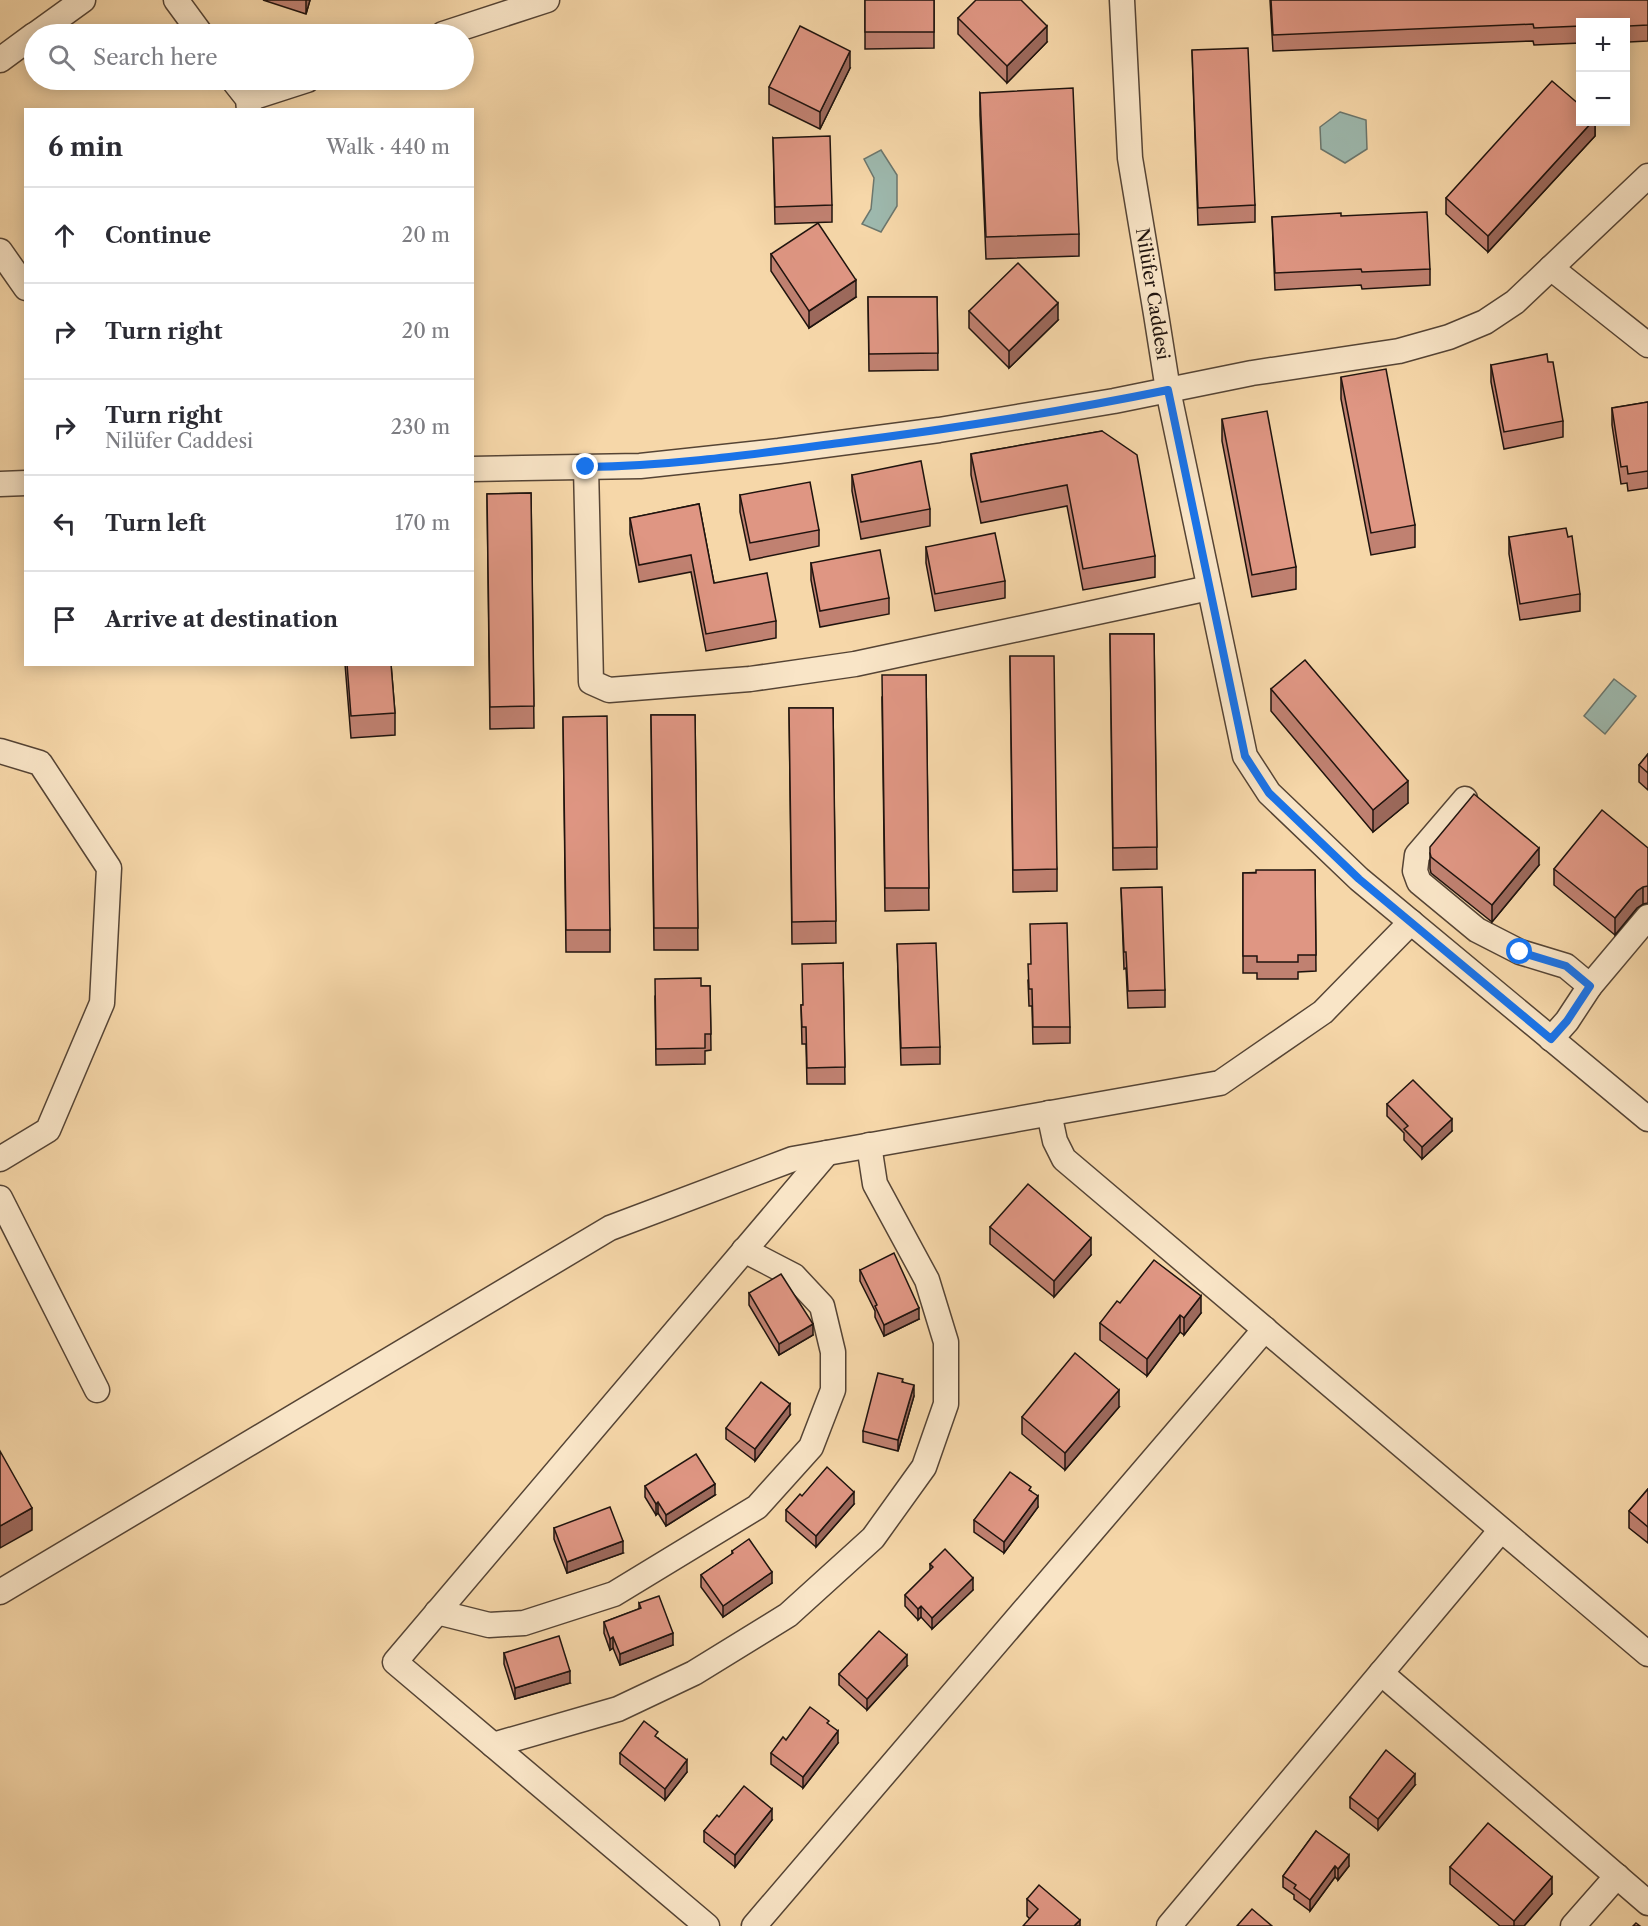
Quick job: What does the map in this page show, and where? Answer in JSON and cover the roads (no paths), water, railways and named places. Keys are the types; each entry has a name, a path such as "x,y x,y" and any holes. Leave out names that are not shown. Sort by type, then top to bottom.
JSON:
{"street":[{"path":"50,24 83,0"},
{"path":"176,0 194,24"},
{"path":"474,24 547,0"},
{"name":"Nilüfer Caddesi","path":"1122,0 1130,158 1168,390 1245,756 1269,793 1359,879 1648,1119"},
{"path":"0,60 24,43"},
{"path":"239,90 248,104 282,90"},
{"path":"474,469 640,466 859,441 1114,401 1252,373 1398,351 1449,337 1485,322 1515,302 1648,176"},
{"path":"0,251 24,285"},
{"path":"1551,268 1648,345"},
{"path":"586,467 591,682 609,690 750,679 855,664 1209,588"},
{"path":"0,484 24,483"},
{"path":"0,751 40,764 108,868 102,1003 48,1130 0,1159"},
{"path":"1465,799 1417,855 1415,871 1419,882 1477,930 1520,952 1566,966 1590,986"},
{"path":"1551,1039 1567,1021 1590,986 1648,917"},
{"path":"0,1592 610,1228 792,1159 1220,1083 1323,1012 1411,922"},
{"path":"1049,1113 1055,1141 1064,1159 1648,1654"},
{"path":"493,1745 618,1709 694,1673 788,1615 873,1538 924,1467 946,1404 946,1342 927,1280 875,1184 869,1145"},
{"path":"707,1926 395,1662 826,1153"},
{"path":"0,1198 98,1390"},
{"path":"437,1612 489,1625 524,1623 614,1594 757,1507 811,1447 833,1390 833,1352 822,1306 794,1276 744,1250"},
{"path":"754,1926 1265,1329"},
{"path":"1169,1926 1501,1530"},
{"path":"1381,1673 1648,1903"},
{"path":"1574,1926 1617,1876"}]}
